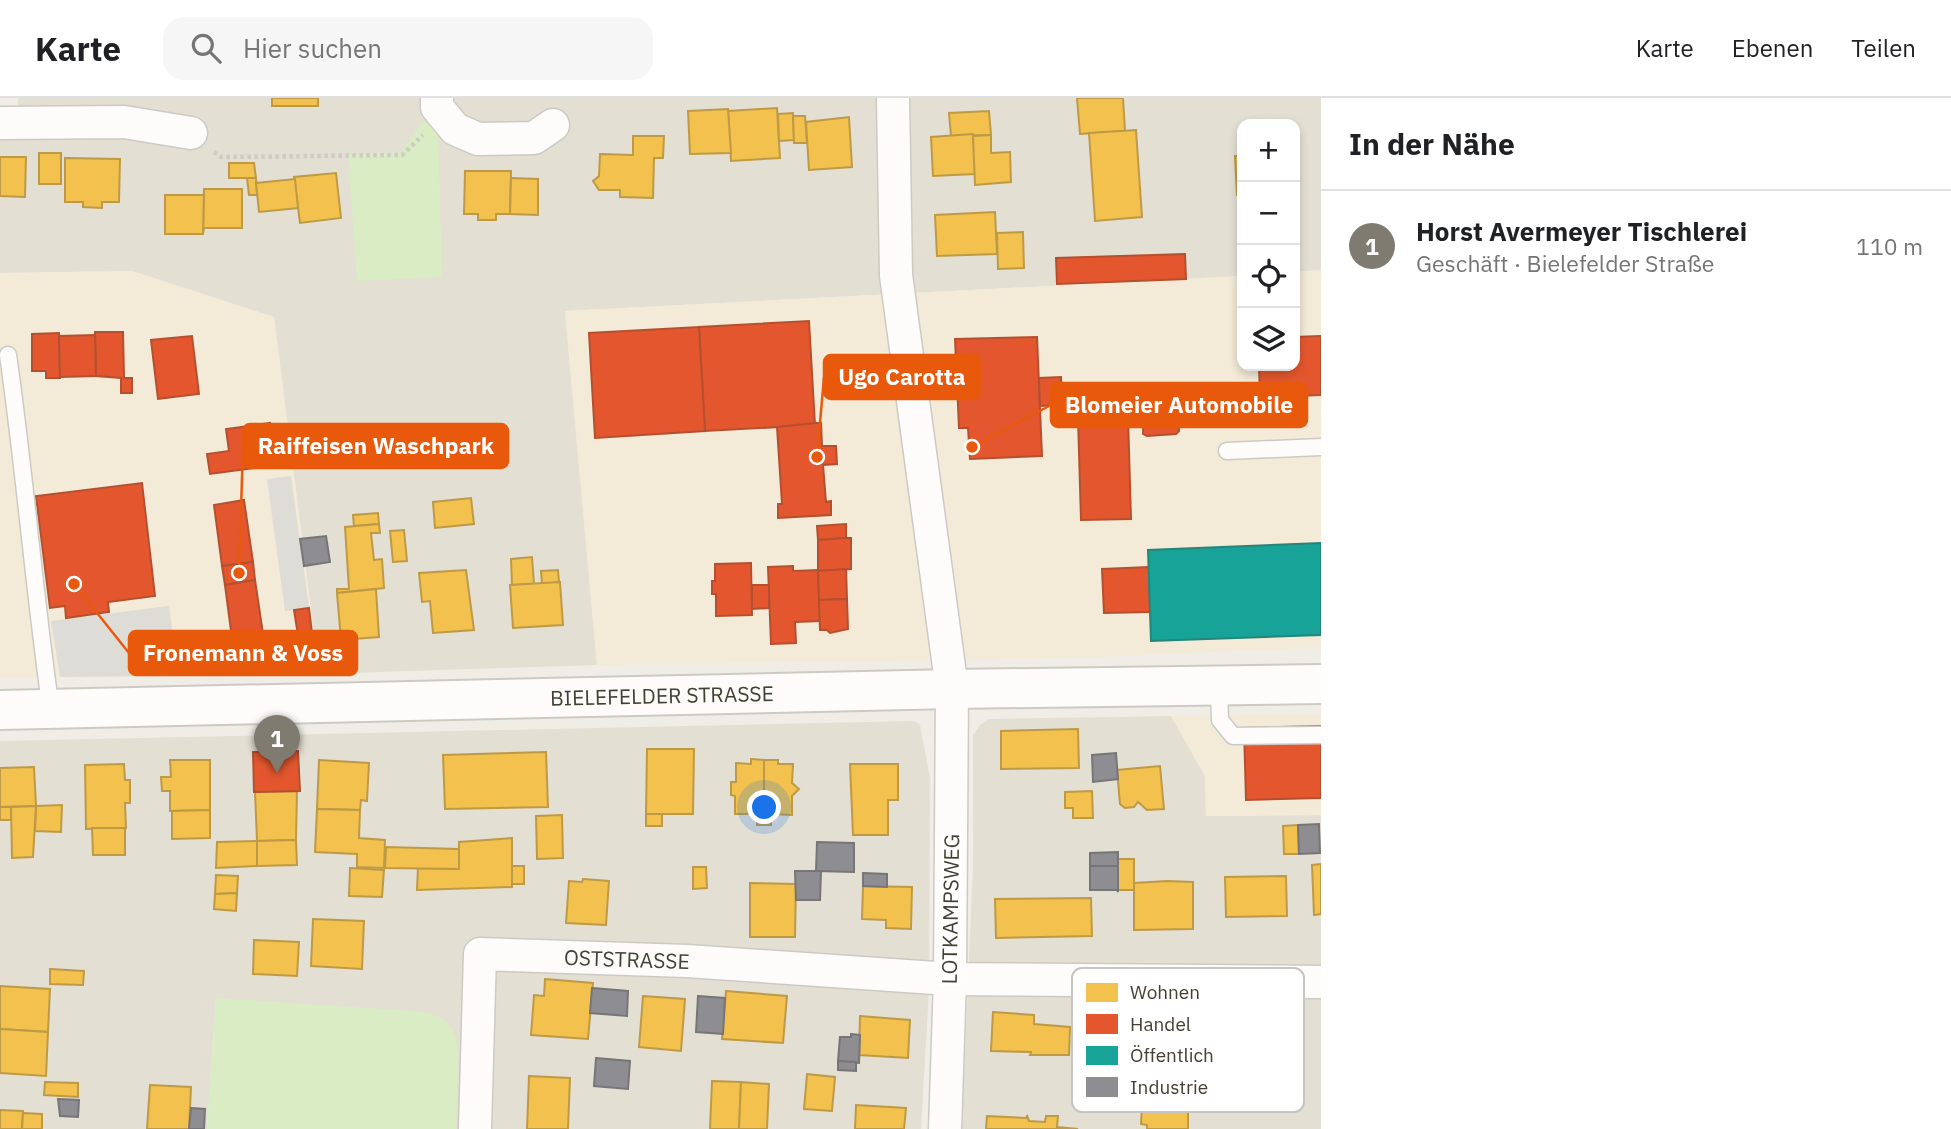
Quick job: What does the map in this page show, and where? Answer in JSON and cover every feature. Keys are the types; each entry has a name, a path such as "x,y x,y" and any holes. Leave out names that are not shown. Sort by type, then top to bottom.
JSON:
{"street":[{"name":"LOTKAMPSWEG","path":"893,98 896,275 952,689 950,979 945,1129"},
{"path":"441,107 455,129 478,139 534,138 553,125"},
{"path":"0,122 124,122 191,134"},
{"name":"BIELEFELDER STRASSE","path":"0,710 952,689 1321,684"},
{"name":"OSTSTRASSE","path":"475,1129 480,954 687,961 950,979"},
{"path":"950,979 1072,980"}],"lane":[{"path":"8,355 51,710"},
{"path":"1227,451 1321,447"},
{"path":"1219,686 1220,720 1233,736 1321,734"}],"path":[{"path":"191,134 221,157 402,155 441,107"}],"shaded area":[{"path":"18,98 1321,98 1321,270 1300,272 1300,119 1237,119 1237,276 565,311 597,665 319,674 274,317 132,271 0,273 0,107 18,107"},
{"path":"1321,270 1321,647 1071,658 597,665 565,311 1237,276 1237,371 1300,371 1300,272"},
{"path":"132,271 274,317 319,674 0,678 0,273"},
{"path":"291,476 309,608 285,611 267,479"},
{"path":"169,606 178,676 60,677 51,621"},
{"path":"1321,714 1321,815 1206,816 1205,776 1171,716"},
{"path":"1171,716 1205,776 1206,816 1321,815 1321,1129 962,1129 973,864 973,735 980,725 989,719"},
{"path":"914,721 920,725 930,778 929,991 921,1129 290,1129 216,998 207,1129 0,1129 0,741"}],"green space":[{"path":"424,121 438,131 442,277 357,281 348,154 400,152"},
{"path":"216,998 413,1011 438,1017 452,1029 456,1038 456,1129 207,1129"}],"building: Wohnen":[{"path":"272,98 318,98 318,106 272,106"},
{"path":"1077,98 1123,98 1125,131 1080,134"},
{"path":"777,108 780,158 731,161 728,111"},
{"path":"728,109 731,153 690,154 688,111"},
{"path":"989,111 991,135 951,136 949,113"},
{"path":"793,113 794,140 779,141 778,114"},
{"path":"793,116 805,116 807,143 794,143"},
{"path":"849,117 852,167 809,170 806,122"},
{"path":"1136,130 1142,217 1095,221 1089,133"},
{"path":"973,134 975,174 933,176 931,137"},
{"path":"991,135 991,153 1010,152 1011,182 975,185 973,136"},
{"path":"633,136 664,136 663,158 654,158 653,198 620,197 620,190 599,190 593,181 599,176 600,154 633,155"},
{"path":"39,153 61,153 61,184 39,184"},
{"path":"1235,156 1237,156 1237,195"},
{"path":"0,157 26,157 25,197 0,196"},
{"path":"65,158 120,159 119,202 102,202 102,208 83,207 83,202 65,202"},
{"path":"229,163 254,163 256,178 229,178"},
{"path":"465,171 511,171 510,214 496,214 496,220 478,220 478,214 464,214"},
{"path":"336,173 341,218 300,223 294,177"},
{"path":"247,178 256,178 257,195 249,195"},
{"path":"511,178 538,179 538,215 510,214"},
{"path":"295,179 298,208 259,212 256,183"},
{"path":"204,189 242,189 242,228 204,228 203,234"},
{"path":"165,195 204,195 203,234 165,234"},
{"path":"995,212 997,254 937,256 935,215"},
{"path":"1023,232 1024,268 998,269 997,233"},
{"path":"471,498 474,524 435,528 433,502"},
{"path":"378,513 379,524 354,526 353,515"},
{"path":"379,524 380,533 371,533 374,560 382,559 384,588 337,593 337,589 349,589 345,527"},
{"path":"404,530 407,561 393,562 390,531"},
{"path":"532,557 534,584 512,585 511,559"},
{"path":"466,570 474,630 433,633 430,601 422,602 419,573"},
{"path":"558,570 559,582 542,584 541,571"},
{"path":"560,582 563,625 513,628 510,585"},
{"path":"376,589 379,637 341,640 337,593"},
{"path":"1078,729 1079,768 1001,769 1001,731"},
{"path":"647,749 694,749 693,814 646,814"},
{"path":"546,752 548,807 445,809 443,755"},
{"path":"751,759 764,760 764,825 757,825 757,814 735,814 735,796 731,795 731,782 736,782 736,763 751,764"},
{"path":"170,760 210,760 210,810 170,811 170,791 162,791 161,777 171,777"},
{"path":"319,760 369,763 367,801 361,800 360,810 317,809"},
{"path":"764,760 793,764 792,783 799,789 792,796 792,815 771,814 771,825 764,825"},
{"path":"124,764 125,780 130,780 130,803 125,803 126,828 86,829 85,765"},
{"path":"850,764 898,764 898,800 888,800 888,835 853,835"},
{"path":"1160,766 1164,809 1147,810 1138,802 1134,807 1125,808 1120,804 1117,770"},
{"path":"34,767 36,806 0,807 0,768"},
{"path":"297,791 296,840 257,841 255,792"},
{"path":"1092,791 1093,818 1073,818 1073,808 1065,808 1065,792"},
{"path":"62,805 61,832 35,831 36,806"},
{"path":"36,806 33,857 12,858 11,807"},
{"path":"0,807 11,807 11,820 0,820"},
{"path":"317,809 360,810 359,838 385,840 384,868 357,867 357,854 315,852"},
{"path":"210,810 210,838 172,839 172,811"},
{"path":"646,814 662,814 662,826 646,826"},
{"path":"562,815 563,858 537,859 536,816"},
{"path":"1298,825 1299,854 1284,854 1283,826"},
{"path":"92,828 125,828 125,855 93,855"},
{"path":"512,838 512,887 417,890 418,868 459,869 459,842"},
{"path":"296,840 297,865 257,866 257,841"},
{"path":"257,841 257,866 216,868 217,842"},
{"path":"386,847 459,849 459,869 385,868"},
{"path":"1118,859 1134,859 1134,890 1118,890"},
{"path":"1321,864 1321,914 1314,915 1312,865"},
{"path":"512,866 524,866 524,884 512,884"},
{"path":"693,867 706,867 707,888 693,889"},
{"path":"350,868 384,870 382,897 349,896"},
{"path":"216,875 238,876 237,893 215,894"},
{"path":"1286,876 1287,916 1226,917 1225,877"},
{"path":"583,879 609,881 606,925 566,923 569,881 582,882"},
{"path":"1193,882 1193,929 1134,930 1134,883"},
{"path":"750,883 796,884 795,937 750,937"},
{"path":"863,886 912,887 911,929 886,928 886,920 862,919"},
{"path":"237,893 236,911 214,909 215,894"},
{"path":"1091,898 1092,936 996,938 995,899"},
{"path":"313,919 364,921 362,969 311,966"},
{"path":"254,940 299,942 297,976 253,974"},
{"path":"50,969 84,971 83,985 50,984"},
{"path":"545,979 593,983 588,1039 531,1035 534,995 544,996"},
{"path":"0,986 50,989 48,1032 0,1029"},
{"path":"726,991 787,996 783,1043 722,1039"},
{"path":"643,996 685,999 681,1051 639,1047"},
{"path":"993,1012 1034,1015 1034,1024 1070,1027 1069,1055 991,1051"},
{"path":"860,1016 910,1020 908,1058 859,1055"},
{"path":"0,1029 48,1032 46,1076 0,1073"},
{"path":"807,1074 835,1077 832,1111 804,1109"},
{"path":"529,1076 570,1078 568,1129 527,1129"},
{"path":"712,1081 741,1082 739,1129 710,1129"},
{"path":"45,1082 78,1083 78,1097 44,1095"},
{"path":"741,1082 769,1084 767,1129 739,1129"},
{"path":"150,1085 191,1087 189,1129 147,1129"},
{"path":"856,1105 906,1108 904,1129 855,1129"},
{"path":"0,1110 23,1111 22,1129 0,1129"},
{"path":"1142,1112 1188,1112 1188,1129 1147,1129 1147,1125 1141,1124"},
{"path":"23,1113 42,1114 42,1129 22,1129"},
{"path":"1027,1115 1029,1121 1045,1122 1046,1116 1058,1116 1057,1127 1078,1129 986,1129 987,1116 1027,1118"}],"building: Handel":[{"path":"1185,254 1186,279 1057,284 1056,258"},
{"path":"809,321 815,425 705,431 699,327"},
{"path":"699,327 705,431 595,438 589,333"},
{"path":"95,332 123,332 124,378 132,378 132,393 121,393 121,378 96,376"},
{"path":"59,333 60,378 46,378 46,371 32,371 32,334"},
{"path":"95,335 96,376 60,377 59,336"},
{"path":"192,336 199,394 158,399 151,340"},
{"path":"1321,336 1321,395 1260,397 1259,371 1300,371 1300,337"},
{"path":"1037,337 1042,456 970,459 968,428 959,428 955,339"},
{"path":"1061,377 1062,405 1040,406 1039,378"},
{"path":"1175,399 1178,403 1179,431 1176,434 1143,434 1144,404 1147,401"},
{"path":"1128,416 1131,519 1081,520 1078,418"},
{"path":"270,423 276,465 210,474 207,454 229,451 226,429"},
{"path":"821,423 822,446 836,446 837,464 823,465 826,502 831,501 831,515 778,518 778,504 782,504 777,427"},
{"path":"142,483 155,596 108,602 109,612 66,618 65,606 50,608 36,496"},
{"path":"244,500 253,562 222,566 214,505"},
{"path":"846,524 846,538 818,540 817,526"},
{"path":"851,538 851,569 818,571 818,540"},
{"path":"253,562 255,580 225,585 222,566"},
{"path":"751,563 752,615 716,616 716,594 712,594 715,564"},
{"path":"793,566 793,571 818,570 820,621 795,622 796,643 771,644 768,567"},
{"path":"1149,567 1150,612 1104,613 1102,569"},
{"path":"846,569 847,599 819,600 818,571"},
{"path":"255,580 264,641 233,646 225,585"},
{"path":"752,585 769,585 769,608 752,609"},
{"path":"847,599 848,629 830,633 820,630 819,600"},
{"path":"309,608 312,633 298,635 294,610"},
{"path":"1321,726 1321,798 1246,800 1244,728"},
{"path":"298,751 300,791 254,792 253,752"}],"building: Öffentlich":[{"path":"1321,543 1321,635 1151,641 1148,550"}],"building: Industrie":[{"path":"326,536 330,562 304,566 300,539"},
{"path":"1116,753 1118,779 1093,782 1092,755"},
{"path":"1319,824 1320,853 1299,854 1298,825"},
{"path":"817,842 854,843 854,872 816,871"},
{"path":"1118,852 1118,866 1090,866 1090,853"},
{"path":"1090,866 1118,866 1118,892 1090,890"},
{"path":"795,871 821,871 820,900 796,900"},
{"path":"863,873 887,874 887,887 863,886"},
{"path":"592,988 628,991 627,1016 590,1013"},
{"path":"698,996 725,998 723,1034 696,1032"},
{"path":"851,1034 860,1035 859,1063 838,1061 840,1037 851,1037"},
{"path":"596,1058 630,1061 628,1089 594,1086"},
{"path":"838,1061 856,1062 856,1071 838,1070"},
{"path":"58,1099 79,1100 78,1117 60,1116"},
{"path":"191,1108 205,1109 204,1129 189,1129"}],"place":[{"name":"Blomeier Automobile","path":"972,447"},
{"name":"Ugo Carotta","path":"817,457"},
{"name":"Raiffeisen Waschpark","path":"239,573"},
{"name":"Fronemann & Voss","path":"74,584"},
{"name":"Horst Avermeyer Tischlerei","path":"277,773"}]}
